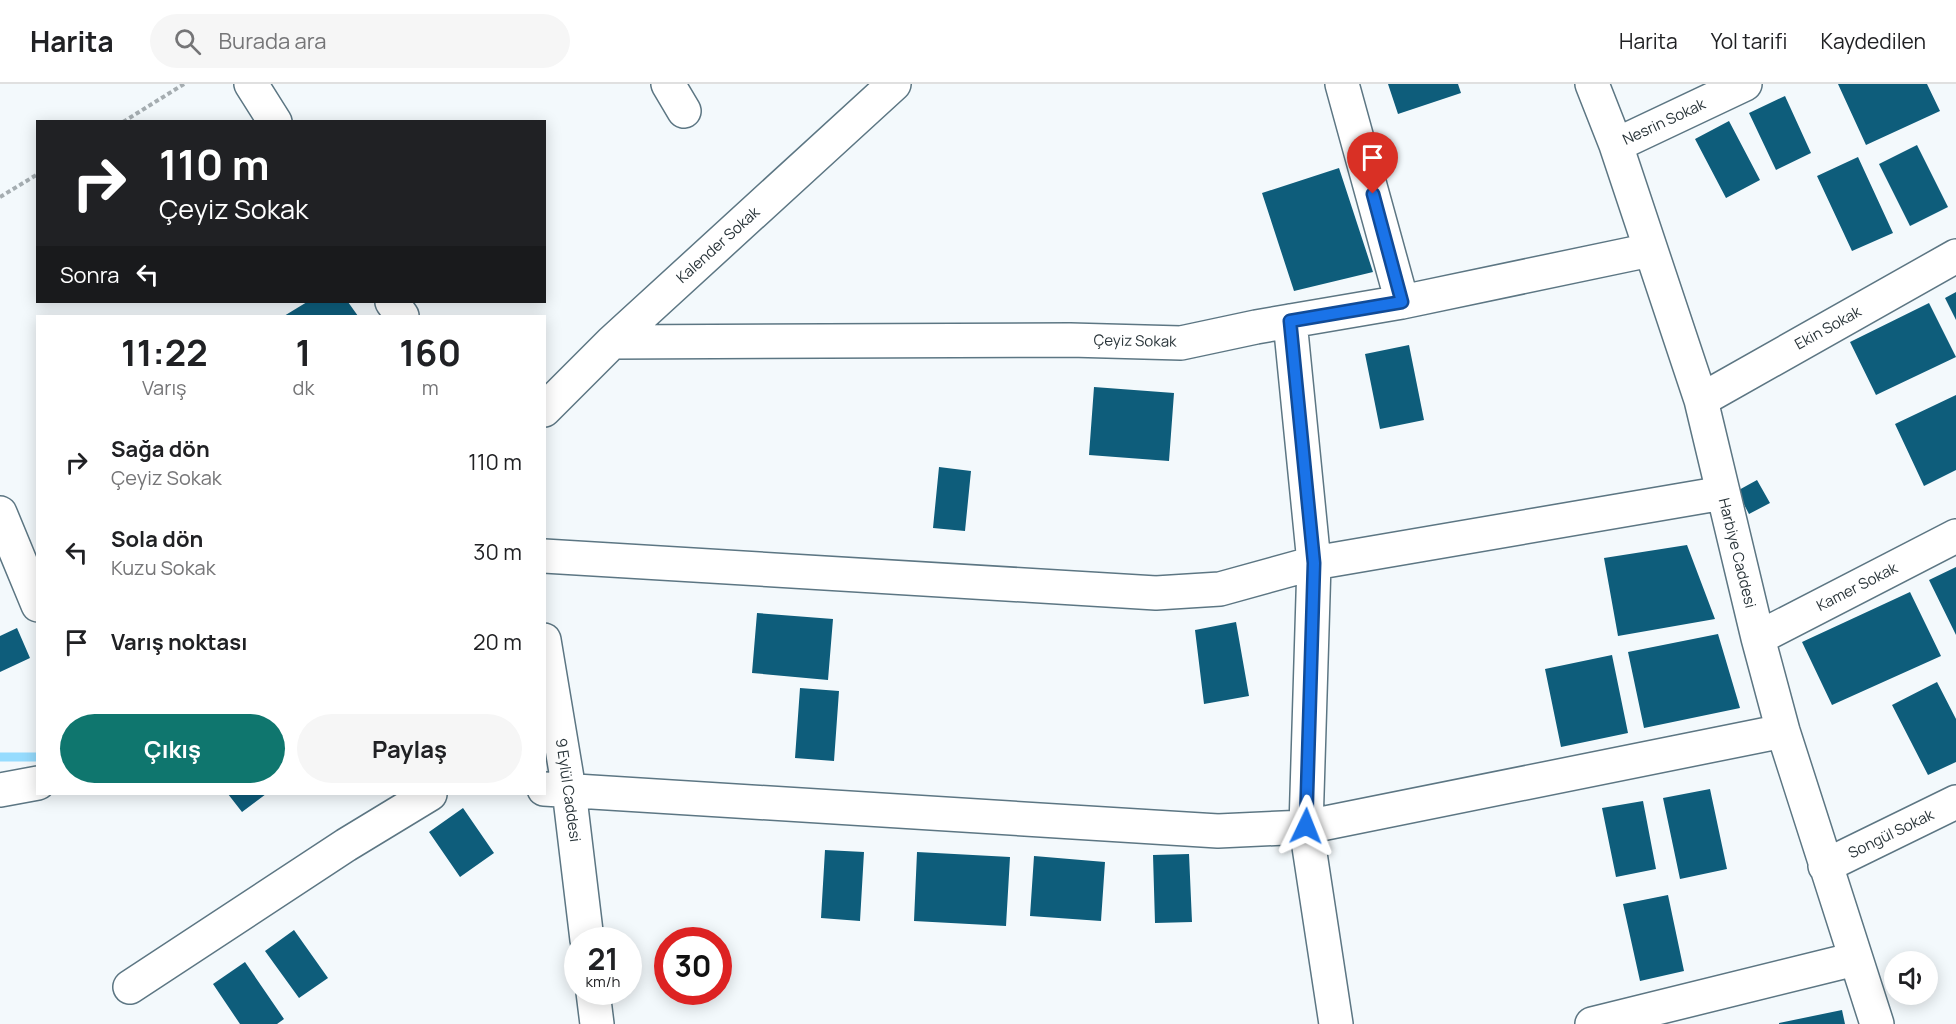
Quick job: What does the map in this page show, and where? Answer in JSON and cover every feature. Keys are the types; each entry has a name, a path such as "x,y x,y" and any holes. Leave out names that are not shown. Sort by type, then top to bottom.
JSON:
{"street":[{"path":"251,84 274,120"},
{"name":"Kalender Sokak","path":"546,408 612,342 894,84"},
{"path":"1342,84 1402,302"},
{"name":"Harbiye Caddesi","path":"1592,84 1616,145 1701,400 1758,638 1783,731 1876,1024"},
{"name":"Nesrin Sokak","path":"1616,145 1745,84"},
{"name":"Çeyiz Sokak","path":"612,342 1070,340 1181,343 1402,302 1650,250"},
{"name":"Ekin Sokak","path":"1701,400 1956,256"},
{"path":"1290,321 1314,563 1306,826 1336,1024"},
{"path":"546,556 1156,593 1220,589 1314,563 1723,493"},
{"path":"0,513 36,600"},
{"name":"Kamer Sokak","path":"1758,638 1956,536"},
{"name":"9 Eylül Caddesi","path":"546,663 557,789 584,927"},
{"path":"557,789 1046,822 1218,831 1306,826 1783,731"},
{"path":"0,790 36,783"},
{"path":"130,987 346,845 428,795"},
{"name":"Songül Sokak","path":"1825,866 1956,802"},
{"path":"1592,1024 1856,959"},
{"path":"595,1005 597,1024"}],"path":[{"path":"126,120 184,84"},
{"path":"0,197 36,175"}],"building":[{"path":"1388,84 1458,84 1461,93 1398,114"},
{"path":"1838,84 1927,84 1940,111 1866,145"},
{"path":"1785,96 1811,153 1776,170 1749,113"},
{"path":"1729,121 1760,180 1726,198 1695,139"},
{"path":"1917,145 1948,207 1910,226 1879,164"},
{"path":"1858,157 1893,233 1852,251 1817,176"},
{"path":"1339,168 1373,272 1294,291 1262,193"},
{"path":"1956,292 1956,320 1945,298"},
{"path":"305,303 349,303 357,315 286,315"},
{"path":"1929,303 1956,357 1876,395 1850,342"},
{"path":"1409,345 1424,420 1380,429 1365,354"},
{"path":"1094,387 1174,393 1169,461 1089,455"},
{"path":"1956,395 1956,470 1924,486 1895,424"},
{"path":"939,467 971,471 965,531 933,528"},
{"path":"1757,480 1770,503 1749,514 1737,491"},
{"path":"1687,545 1715,619 1618,636 1604,558"},
{"path":"1956,567 1956,635 1929,580"},
{"path":"1910,592 1941,656 1832,705 1802,642"},
{"path":"757,613 833,619 828,680 752,673"},
{"path":"1236,622 1249,696 1204,704 1195,630"},
{"path":"17,628 30,658 0,672 0,636"},
{"path":"1718,634 1740,708 1644,728 1628,652"},
{"path":"1612,655 1628,733 1561,747 1545,669"},
{"path":"1937,682 1956,719 1956,762 1928,775 1892,705"},
{"path":"800,688 839,691 834,761 795,758"},
{"path":"1710,789 1727,869 1680,879 1663,798"},
{"path":"229,795 265,795 242,812"},
{"path":"1643,801 1656,869 1616,877 1602,808"},
{"path":"463,808 494,853 460,877 429,832"},
{"path":"825,850 864,852 860,921 821,918"},
{"path":"917,852 1010,857 1006,926 914,921"},
{"path":"1189,854 1192,922 1155,923 1153,855"},
{"path":"1034,856 1105,862 1101,921 1030,916"},
{"path":"1668,895 1684,971 1640,981 1623,904"},
{"path":"294,930 328,978 299,998 265,951"},
{"path":"245,962 284,1019 277,1024 240,1024 213,984"},
{"path":"1842,1010 1845,1024 1779,1024 1779,1023"}],"waterway":[{"path":"0,757 36,757"}],"route":[{"path":"1306,826 1314,563 1290,321 1402,302 1373,194"}]}
